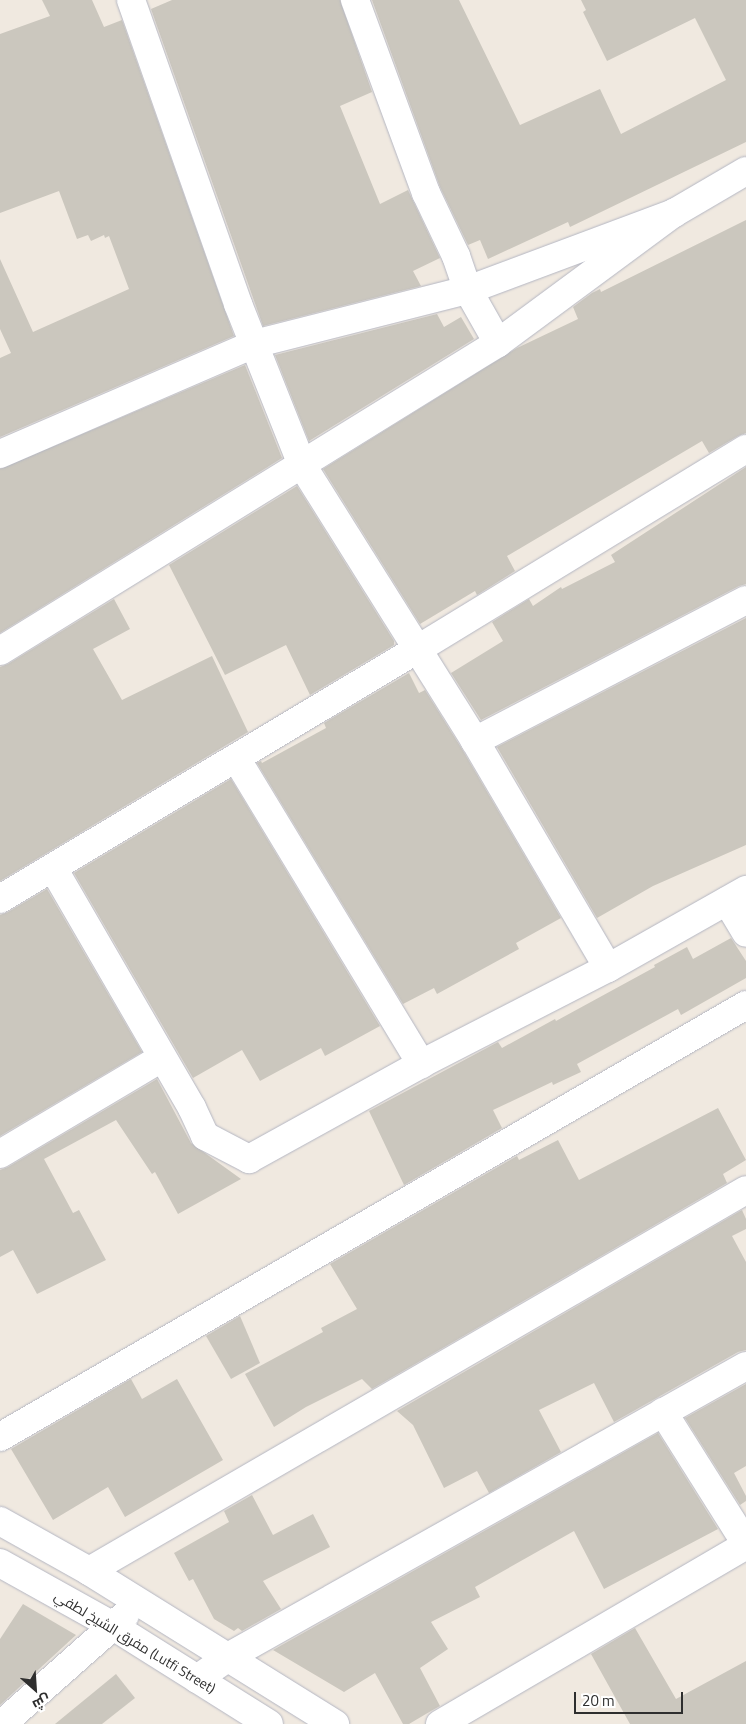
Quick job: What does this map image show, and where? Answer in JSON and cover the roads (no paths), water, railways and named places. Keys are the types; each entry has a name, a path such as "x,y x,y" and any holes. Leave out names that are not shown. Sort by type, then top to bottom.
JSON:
{"street":[{"path":"132,0 254,344 302,465 475,741 608,968"},
{"path":"355,0 426,193 456,256 468,290 498,343"},
{"path":"0,652 498,343 674,213 746,171"},
{"path":"0,454 254,344 468,290 674,213"},
{"path":"0,899 418,649 746,449"},
{"path":"475,741 746,600"},
{"path":"236,758 421,1064"},
{"path":"53,868 192,1108 205,1136 249,1158 421,1064 608,968 736,896 746,933"},
{"path":"0,1437 746,1006"},
{"path":"0,1154 162,1058"},
{"path":"89,1571 746,1190"},
{"path":"197,1679 228,1657 746,1366"},
{"path":"440,1724 746,1544 663,1412"},
{"path":"0,1520 89,1571 335,1724"},
{"name":"مفرق الشيخ لطفي (Lutfi Street)","path":"0,1563 113,1626 197,1679 260,1722"},
{"path":"2,1724 139,1602"},
{"path":"260,1722 286,1693"}]}
